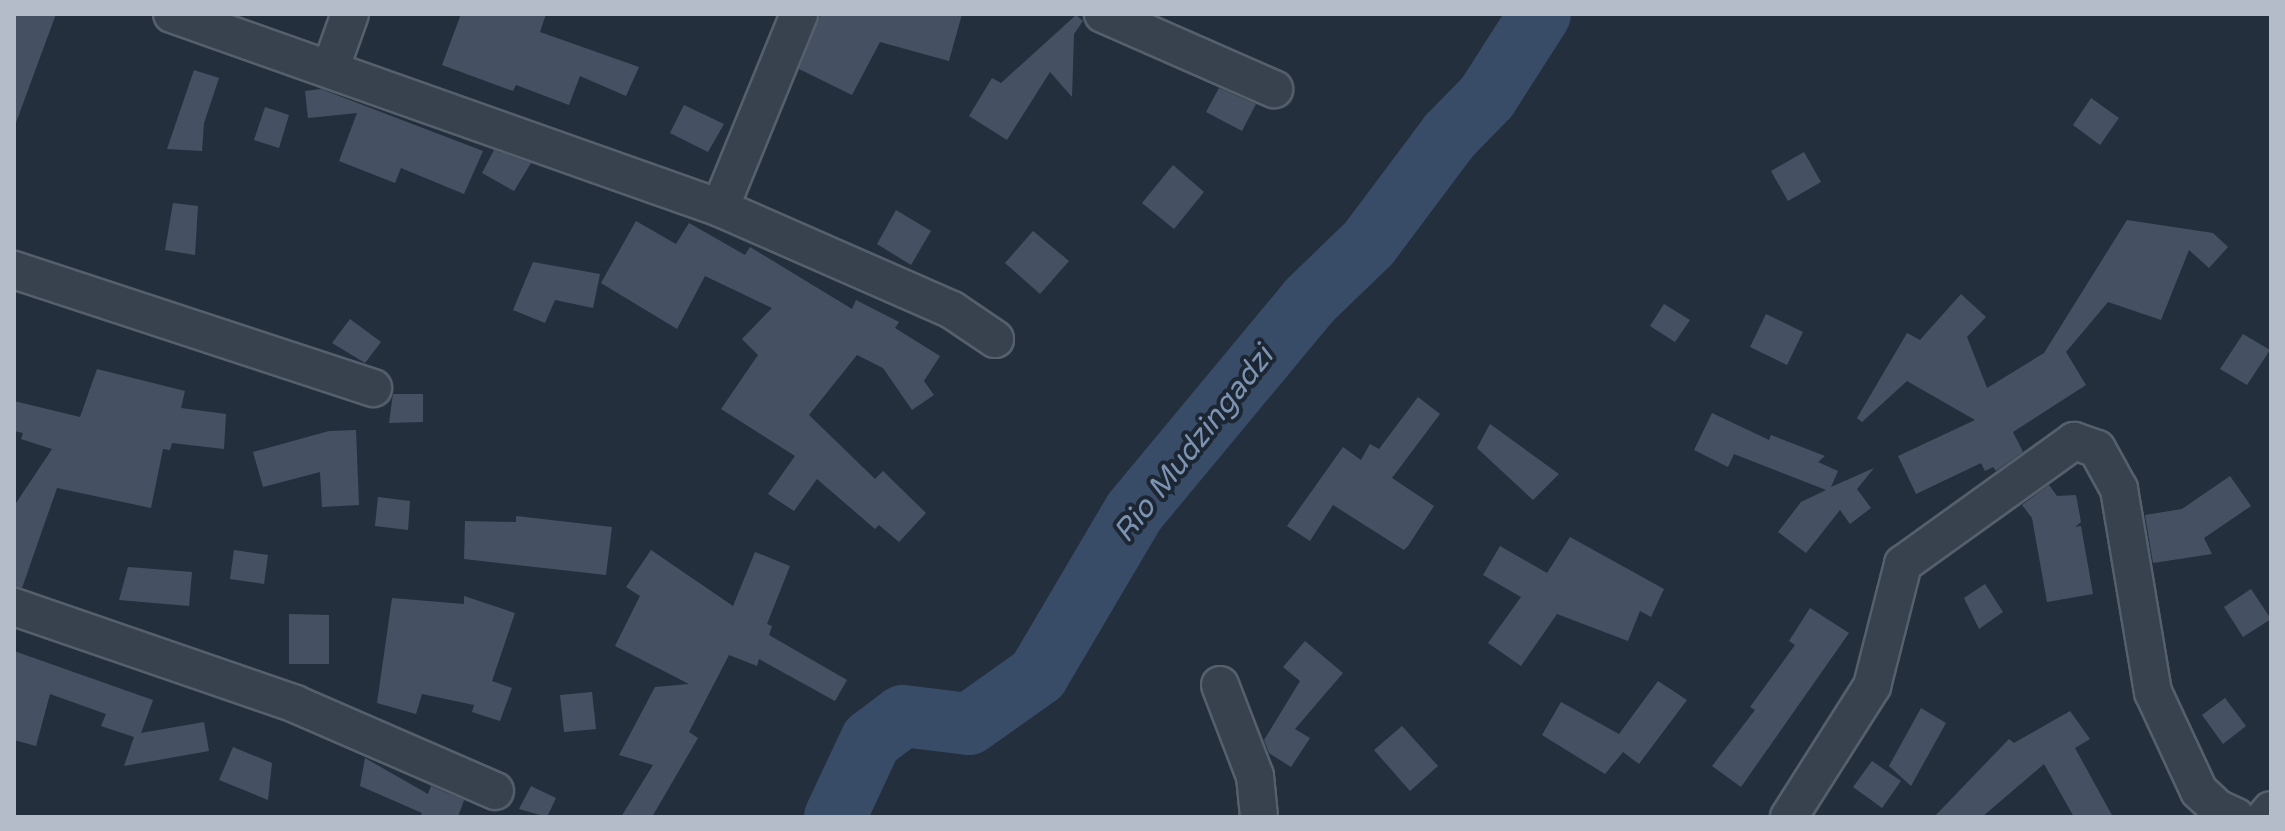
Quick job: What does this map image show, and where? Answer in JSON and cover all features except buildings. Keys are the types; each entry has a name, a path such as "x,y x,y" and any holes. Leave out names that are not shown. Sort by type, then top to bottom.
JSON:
{"street":[{"path":"172,14 331,67 720,208 952,310 995,339"},
{"path":"331,67 350,14"},
{"path":"720,208 799,14"},
{"path":"1103,14 1274,89"},
{"path":"14,270 373,388"},
{"path":"1789,817 1872,686 1903,564 2074,441 2097,449 2119,489 2153,692 2199,791 2217,808 2236,817"},
{"path":"14,607 295,704 495,791"},
{"path":"1220,685 1255,776 1259,817"},
{"path":"2265,817 2271,810"}],"waterway":[{"name":"Rio Mudzingadzi","path":"835,817 871,740 903,716 969,724 1038,675 1134,512 1309,301 1369,243 1449,136 1487,97 1540,14"}]}
